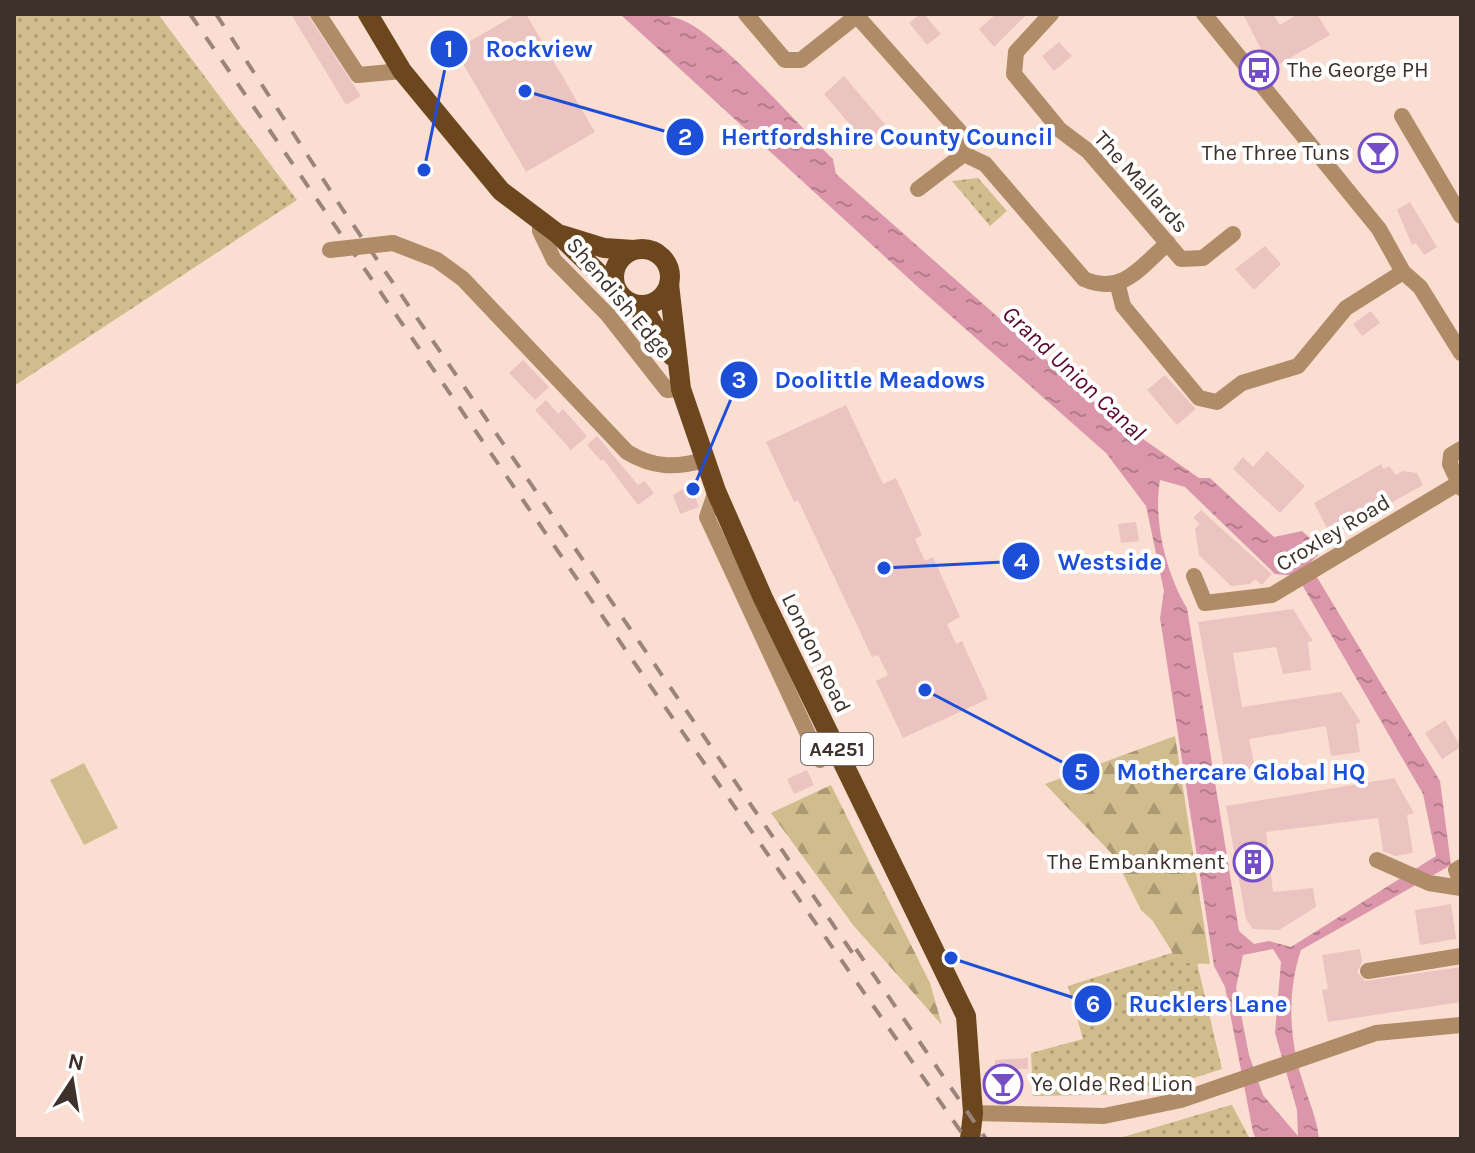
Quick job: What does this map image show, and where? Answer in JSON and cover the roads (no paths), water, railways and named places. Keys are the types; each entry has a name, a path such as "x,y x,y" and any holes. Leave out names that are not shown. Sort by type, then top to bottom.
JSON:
{"main road":[{"name":"London Road","path":"368,14 402,71 501,191 558,234 650,319 676,363"},
{"name":"London Road","path":"558,234 604,248 634,250"},
{"name":"A4251","path":"634,250 645,249 663,258 669,268 669,284"},
{"path":"634,250 617,265 614,279 626,298 653,303 665,293 669,284"},
{"name":"London Road","path":"669,284 681,389 716,491 763,598 966,1016 973,1113 970,1139"}],"street":[{"path":"318,14 358,75 402,71"},
{"path":"746,14 785,60 801,60 858,15 960,132 964,154"},
{"name":"The Mallards","path":"1051,14 1016,52 1014,74 1060,130 1088,151 1181,259 1203,258 1233,234"},
{"path":"1204,14 1379,229 1403,272 1420,287 1458,343"},
{"path":"1402,116 1461,216"},
{"path":"964,154 985,164 1084,279 1110,286 1199,398 1217,402 1242,383 1298,366 1346,308 1403,272"},
{"path":"918,189 964,154"},
{"name":"Shendish Edge","path":"540,219 540,231 554,260 608,315 667,390 681,389"},
{"path":"330,250 393,243 437,260 463,279 627,452 648,465 667,466 705,460"},
{"path":"1110,286 1168,243"},
{"path":"1459,486 1450,464 1451,455 1461,449"},
{"name":"Croxley Road","path":"1194,576 1205,603 1272,595 1459,486"},
{"path":"716,491 707,517 820,760"},
{"path":"1377,860 1429,883 1461,885 1456,870 1461,867"},
{"path":"1368,971 1461,956"},
{"path":"973,1113 1104,1116 1181,1100 1376,1033 1461,1025"}],"water":[{"path":"620,14 651,14 682,20 717,43 833,159 836,174 1110,416 1199,478 1210,478 1274,537 1302,531 1323,550 1309,564 1440,781 1451,865 1301,950 1293,982 1292,1031 1319,1139 1256,1139 1253,1132 1225,987 1214,966 1160,618 1164,591 1146,506 1106,453 919,288","holes":["1160,480 1185,487 1275,574 1297,576 1423,794 1436,856 1291,947 1269,941 1254,944 1239,931 1187,608 1167,563 1160,529","1273,949 1281,962 1275,1033 1297,1110 1298,1136 1263,1095 1249,1055 1236,988 1243,955"]}],"railway":[{"path":"190,14 640,671 966,1139"},
{"path":"216,14 343,210 858,961"},
{"path":"856,949 986,1139"}],"place":[{"name":"The George PH","path":"1259,70"},
{"name":"Hertfordshire County Council","path":"525,91"},
{"name":"The Three Tuns","path":"1378,153"},
{"name":"Rockview","path":"424,170"},
{"name":"Doolittle Meadows","path":"693,489"},
{"name":"Westside","path":"884,568"},
{"name":"Mothercare Global HQ","path":"925,690"},
{"name":"The Embankment","path":"1253,862"},
{"name":"Rucklers Lane","path":"951,958"},
{"name":"Ye Olde Red Lion","path":"1003,1084"}],"water label":[{"name":"Grand Union Canal","path":"1074,373"}]}
